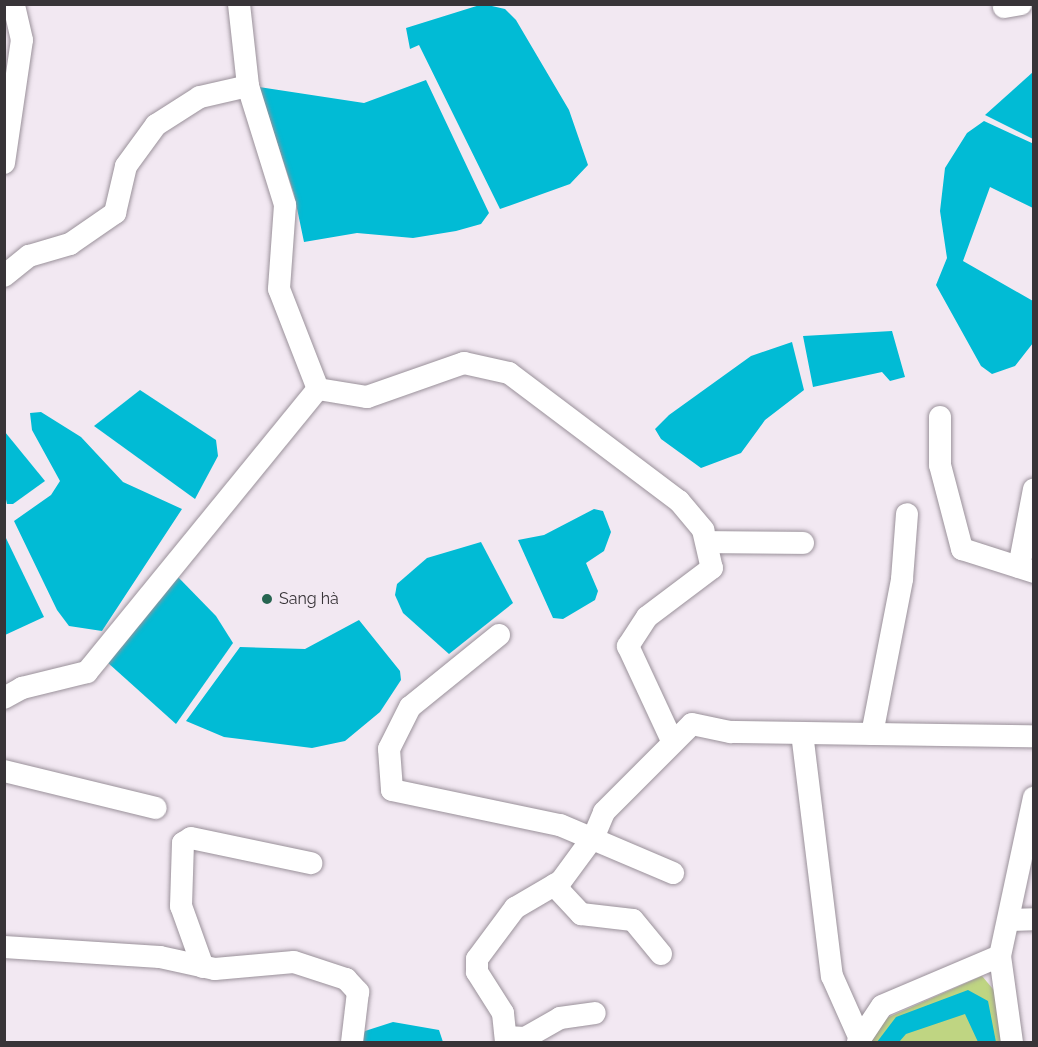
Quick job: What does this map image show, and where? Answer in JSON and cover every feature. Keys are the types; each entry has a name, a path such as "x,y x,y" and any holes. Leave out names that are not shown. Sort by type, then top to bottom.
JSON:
{"street":[{"path":"4,164 22,40 14,4"},
{"path":"239,4 248,86 285,205 279,289 318,389"},
{"path":"5,276 29,256 70,244 115,213 126,166 156,125 200,97 248,86"},
{"path":"318,389 367,397 464,363 509,373 679,501 707,542 712,568 648,617 628,646 672,741"},
{"path":"4,698 22,687 87,672 318,389"},
{"path":"940,417 940,465 962,549 1026,569 1034,489"},
{"path":"872,734 902,579 907,514"},
{"path":"707,542 803,543"},
{"path":"500,635 410,707 389,748 392,790 594,836 673,873"},
{"path":"595,1013 560,1018 525,1038 506,1040 503,1013 477,972 477,960 515,908 554,885 594,836 604,812 672,741 692,724 731,732 1034,736"},
{"path":"802,733 832,976 859,1041"},
{"path":"4,771 156,808"},
{"path":"1015,1041 1000,956 1010,920 1034,798"},
{"path":"203,967 181,906 183,843 190,838 310,863"},
{"path":"554,885 581,914 633,920 661,954"},
{"path":"1010,920 1034,919"},
{"path":"4,947 160,957 203,967 294,962 346,979 358,993 352,1042"},
{"path":"859,1041 882,1006 1000,956"}],"green space":[{"path":"982,976 998,995 1006,1042 869,1042 882,1020"}],"water":[{"path":"483,4 505,9 516,20 569,110 588,165 570,184 500,209 419,45 410,49 406,28"},
{"path":"1033,72 1033,139 985,115"},
{"path":"426,80 489,213 481,224 456,231 413,238 357,233 304,242 294,194 259,87 364,103"},
{"path":"984,121 1034,144 1033,208 990,187 963,261 1033,301 1033,343 1015,366 992,374 981,366 936,285 947,258 940,211 945,168 967,133"},
{"path":"892,331 905,377 890,381 882,372 813,387 803,336"},
{"path":"792,342 804,390 765,420 741,453 701,468 661,439 655,429 669,415 751,356"},
{"path":"140,390 216,440 218,456 195,499 94,426"},
{"path":"41,412 81,437 123,482 182,509 102,631 69,626 57,610 14,521 51,495 60,481 32,430 30,413"},
{"path":"5,432 45,481 13,504 7,504 5,495"},
{"path":"594,509 603,511 611,532 604,551 586,563 598,591 595,600 563,619 553,618 518,540 544,535"},
{"path":"4,534 44,617 5,635 4,635"},
{"path":"481,542 513,603 449,654 403,613 395,595 397,584 427,558"},
{"path":"177,576 216,616 233,643 176,724 107,662"},
{"path":"359,620 400,671 401,680 380,712 345,741 312,748 224,737 186,721 240,647 305,649"},
{"path":"968,990 988,1001 996,1042 978,1042 965,1014 906,1034 899,1042 877,1042 896,1017"},
{"path":"393,1022 439,1030 443,1042 358,1042 365,1031"}],"place":[{"name":"Sang hà","path":"267,599"}]}
